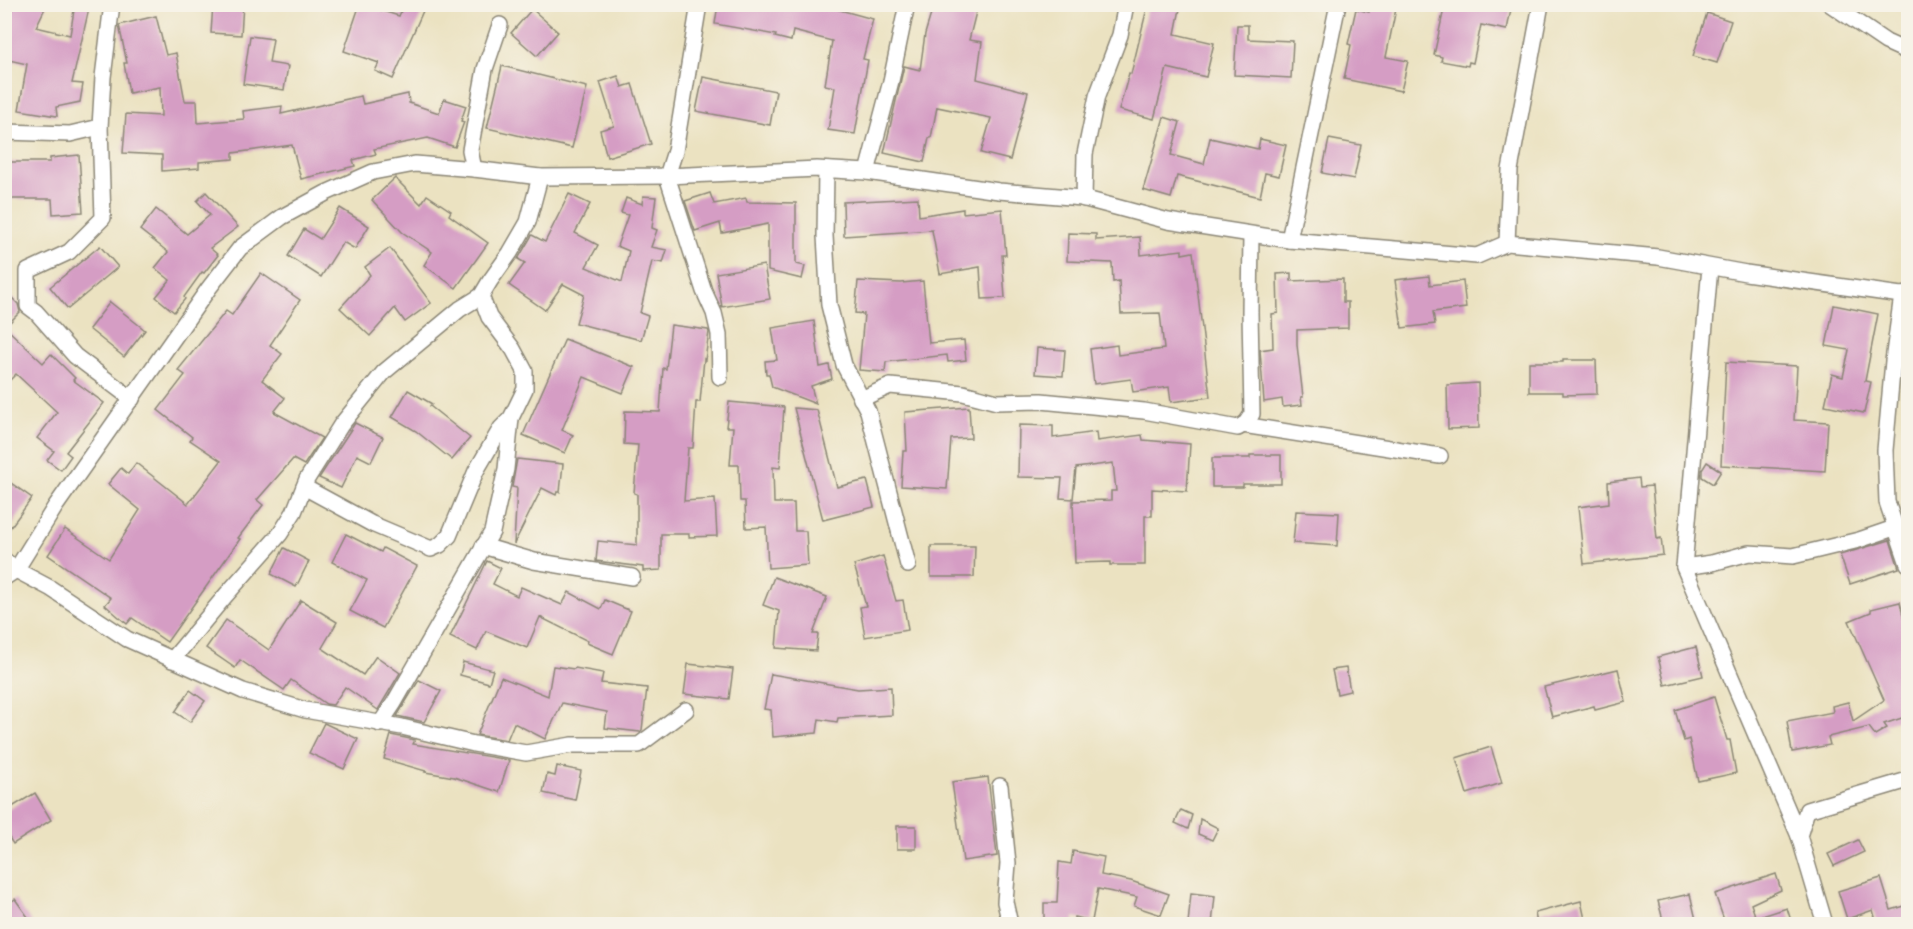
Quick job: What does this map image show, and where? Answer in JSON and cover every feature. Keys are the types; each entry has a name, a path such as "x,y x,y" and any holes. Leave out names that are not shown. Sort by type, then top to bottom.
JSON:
{"street":[{"path":"112,4 103,77 100,128 103,218 69,252 28,271 28,306 36,312 75,357 132,399"},
{"path":"699,4 675,151 667,176 704,291 714,313 719,334 720,377"},
{"path":"867,172 891,81 907,4"},
{"path":"1084,199 1086,154 1097,96 1120,35 1126,4"},
{"path":"1289,240 1338,4"},
{"path":"1507,243 1510,170 1541,4"},
{"path":"1830,4 1886,42 1908,52"},
{"path":"474,169 470,150 485,69 500,25"},
{"path":"4,132 69,134 100,128"},
{"path":"686,710 639,745 572,745 526,753 474,744 402,727 305,711 243,691 127,639 50,588 8,569 240,248 282,217 326,193 373,172 415,164 540,177 667,176 826,170 867,172 999,191 1084,199 1168,221 1289,240 1477,256 1507,243 1658,257 1822,285 1906,295 1893,361 1884,450 1887,502 1908,564"},
{"path":"826,170 825,236 829,305 844,364 868,411 908,565"},
{"path":"172,660 280,534 294,512 304,487 341,425 384,372 460,309 481,296 528,222 540,177"},
{"path":"861,399 890,386 963,393 997,402 1041,401 1144,411 1238,428 1246,423 1252,414 1251,235"},
{"path":"1710,267 1684,567 1799,836 1825,924"},
{"path":"304,487 372,524 431,549 441,545 449,536 476,471 501,428 511,418 525,389 525,371 513,349 489,317 481,296"},
{"path":"380,724 492,532 506,469 511,418"},
{"path":"1243,425 1440,456"},
{"path":"1684,567 1712,563 1749,553 1793,556 1859,540 1897,527"},
{"path":"483,546 534,561 632,577"},
{"path":"1799,836 1808,810 1908,780"},
{"path":"1000,786 1008,863 1005,902 1011,924"}],"building":[{"path":"15,4 47,4 36,27 70,35 75,4 90,4 72,83 83,84 80,102 56,107 57,116 19,110 27,64 4,59 4,31"},
{"path":"213,4 243,4 241,35 211,33"},
{"path":"360,4 399,16 404,4 426,4 393,79 375,71 379,63 344,51"},
{"path":"718,4 818,4 873,19 863,59 868,60 855,134 828,130 835,87 825,85 832,41 793,31 791,41 775,37 776,35 715,24"},
{"path":"934,4 978,4 969,40 982,42 977,79 1028,92 1010,160 981,153 991,118 937,107 924,162 884,153 904,66 920,70 925,34"},
{"path":"1148,4 1181,4 1175,34 1214,43 1206,77 1167,68 1154,119 1119,110 1129,73 1131,74"},
{"path":"1370,4 1397,4 1386,57 1408,61 1401,91 1344,79 1351,45 1348,44 1356,9 1369,12"},
{"path":"1445,4 1512,4 1507,30 1481,25 1473,63 1469,62 1468,66 1441,61 1442,57 1434,55"},
{"path":"532,9 558,32 537,56 511,33"},
{"path":"1707,13 1731,21 1717,63 1693,56"},
{"path":"156,16 166,55 176,53 185,101 197,101 198,123 244,119 243,111 282,106 281,114 361,96 363,104 408,94 409,103 439,113 444,99 466,106 461,121 464,122 455,147 428,138 374,149 376,154 353,160 355,166 301,179 292,145 233,153 233,159 199,162 199,168 162,171 162,155 123,153 126,114 161,116 160,87 129,93 124,63 127,63 119,25"},
{"path":"1237,25 1248,25 1248,39 1293,41 1291,78 1234,75"},
{"path":"250,36 273,39 269,63 288,66 284,90 243,84"},
{"path":"502,66 587,87 572,148 487,128"},
{"path":"618,76 622,87 632,84 651,144 607,157 600,130 614,126 600,82"},
{"path":"703,77 776,91 770,125 696,111"},
{"path":"1164,117 1180,122 1171,155 1204,164 1210,138 1258,149 1260,139 1286,145 1279,176 1265,173 1260,197 1177,176 1171,198 1143,190"},
{"path":"1329,139 1361,145 1354,179 1322,173"},
{"path":"79,155 83,212 53,214 52,199 9,199 9,162 50,162 50,158"},
{"path":"395,178 421,204 427,195 451,211 449,215 488,243 456,288 424,265 432,252 402,232 372,200"},
{"path":"206,192 238,227 210,248 218,255 204,273 202,272 174,312 156,297 170,280 155,268 168,252 140,230 156,209 187,234 210,215 197,201"},
{"path":"710,193 714,204 746,198 747,202 796,203 796,264 805,266 802,279 768,271 768,224 722,233 720,223 695,231 685,201"},
{"path":"569,194 590,204 575,233 598,245 586,267 622,282 629,251 617,246 628,215 621,213 626,198 642,204 643,196 656,197 652,228 657,230 651,247 667,250 663,263 652,261 640,313 648,316 641,340 576,323 584,295 563,284 545,310 509,285 525,263 518,259 532,235 545,242"},
{"path":"918,198 919,216 963,209 963,213 1002,209 1006,255 1002,255 1005,298 982,299 980,267 940,274 932,230 844,236 843,202"},
{"path":"340,208 369,226 355,249 343,242 321,277 288,256 304,229 320,239"},
{"path":"1068,233 1096,234 1096,240 1140,237 1141,255 1182,250 1182,254 1193,252 1210,397 1171,402 1169,387 1133,392 1131,379 1094,384 1090,349 1117,345 1118,355 1164,349 1160,313 1121,314 1119,281 1113,282 1112,263 1067,261"},
{"path":"100,246 118,267 68,309 50,287"},
{"path":"390,248 431,303 405,322 395,308 370,336 340,308 370,275 365,267"},
{"path":"764,265 770,299 722,307 716,273"},
{"path":"261,273 300,300 270,345 282,354 262,380 285,398 274,412 322,438 304,465 293,459 257,500 263,505 167,642 132,618 127,624 105,605 111,598 48,555 65,529 109,559 140,510 108,484 121,468 128,474 136,463 188,504 221,461 190,440 192,437 158,410 185,375 178,370 226,311 232,315"},
{"path":"1291,273 1291,281 1343,279 1343,302 1348,302 1348,328 1297,330 1302,405 1283,407 1282,399 1264,402 1260,350 1273,348 1272,314 1278,313 1277,274"},
{"path":"1429,276 1430,285 1463,281 1466,308 1433,312 1435,324 1402,328 1395,280"},
{"path":"858,281 901,283 923,281 929,343 964,340 966,360 948,362 947,355 886,362 885,372 859,370 864,314 855,313"},
{"path":"4,290 18,304 20,312 5,327 43,363 51,354 75,378 73,380 104,403 66,452 71,456 61,470 47,460 54,451 37,438 57,412 16,374 4,386"},
{"path":"110,302 145,330 124,357 89,329"},
{"path":"1834,305 1878,314 1865,381 1871,382 1864,413 1825,405 1832,374 1843,377 1849,350 1826,346"},
{"path":"814,321 820,367 829,365 832,379 811,386 816,404 772,387 769,374 766,374 765,361 777,360 772,328"},
{"path":"671,325 709,332 700,402 696,402 693,448 688,448 684,501 715,499 717,536 689,537 689,534 661,534 661,570 643,571 643,567 596,561 598,541 637,545 637,494 634,493 638,445 624,444 625,411 660,412 663,368 666,369"},
{"path":"565,339 634,367 623,393 584,377 562,430 573,435 565,453 523,435"},
{"path":"1037,348 1065,350 1063,376 1035,374"},
{"path":"1563,360 1596,360 1597,394 1563,395 1563,392 1529,392 1529,362 1563,362"},
{"path":"1726,362 1797,366 1794,420 1828,422 1825,471 1721,465"},
{"path":"1478,383 1479,428 1448,429 1447,385"},
{"path":"408,390 432,404 430,406 470,438 452,460 416,431 392,417"},
{"path":"729,402 784,407 780,468 773,467 774,503 794,503 795,531 806,531 808,565 768,568 766,527 746,528 745,501 740,501 739,465 730,465 733,427 726,427"},
{"path":"969,407 971,438 951,439 947,489 901,486 903,451 907,451 905,412"},
{"path":"794,408 817,410 837,487 867,480 874,507 823,520"},
{"path":"355,423 383,437 371,462 357,455 341,488 319,478"},
{"path":"1019,425 1053,426 1053,438 1096,432 1097,441 1142,435 1143,440 1190,444 1187,491 1152,489 1152,516 1145,516 1145,565 1110,565 1110,562 1075,563 1073,501 1111,500 1111,491 1116,491 1113,463 1076,468 1073,499 1060,498 1062,478 1018,477"},
{"path":"1250,455 1281,455 1281,484 1212,487 1212,458 1250,458"},
{"path":"517,459 563,464 560,492 556,495 542,488 514,544 517,488 512,487"},
{"path":"1707,462 1721,471 1713,484 1702,477 1702,470"},
{"path":"4,478 32,498 4,536"},
{"path":"1639,478 1640,487 1652,486 1657,539 1661,538 1663,555 1584,564 1578,507 1609,503 1608,482"},
{"path":"1296,511 1339,513 1337,546 1293,543"},
{"path":"346,534 381,552 383,548 417,566 383,628 350,611 367,580 332,562"},
{"path":"1890,540 1899,568 1850,584 1840,555"},
{"path":"931,546 975,546 974,577 931,577"},
{"path":"284,548 309,561 296,587 271,574"},
{"path":"883,556 896,601 903,600 908,630 865,637 860,607 866,606 854,565"},
{"path":"487,561 501,568 493,584 517,596 521,587 562,605 569,592 601,609 605,600 631,611 613,654 587,643 588,641 540,617 527,648 486,631 477,650 450,637"},
{"path":"774,577 827,597 813,634 818,634 816,651 776,648 779,611 763,605"},
{"path":"301,600 337,622 322,648 363,675 376,656 400,673 378,710 345,687 333,705 326,704 291,680 284,690 240,660 235,668 206,648 226,620 269,650"},
{"path":"1900,602 1908,637 1908,716 1884,724 1887,728 1875,735 1869,727 1828,737 1830,745 1792,752 1787,721 1833,712 1832,706 1848,702 1853,721 1884,700 1849,621 1871,612 1871,609"},
{"path":"1696,647 1703,676 1665,685 1658,657"},
{"path":"463,662 493,670 489,683 460,675"},
{"path":"688,664 733,669 729,699 684,694"},
{"path":"553,666 603,673 601,683 647,688 642,730 640,732 605,728 607,712 562,703 545,739 514,723 507,740 477,735 501,677 548,696"},
{"path":"1346,668 1350,691 1337,694 1332,670"},
{"path":"1618,669 1626,702 1595,710 1594,706 1552,717 1544,687"},
{"path":"771,674 858,689 891,687 892,715 838,718 837,722 819,719 817,733 773,737 771,710 764,709"},
{"path":"419,680 441,691 424,722 397,716"},
{"path":"190,690 205,701 190,722 175,712"},
{"path":"1714,697 1727,740 1730,740 1736,773 1698,781 1689,739 1684,741 1675,710"},
{"path":"324,723 358,739 344,769 309,753"},
{"path":"391,735 415,740 413,744 509,760 499,792 454,777 425,772 384,759"},
{"path":"1491,747 1502,783 1467,794 1456,758"},
{"path":"557,766 581,771 575,800 543,793 547,774 555,776"},
{"path":"988,777 997,856 963,861 952,782"},
{"path":"35,793 51,820 13,844 4,830 4,812"},
{"path":"1181,810 1192,815 1188,829 1175,823"},
{"path":"1200,819 1218,828 1212,840 1198,834"},
{"path":"897,826 916,826 916,849 897,849"},
{"path":"1858,840 1864,852 1834,866 1828,854"},
{"path":"1073,851 1104,857 1101,875 1131,881 1169,894 1161,915 1134,906 1137,897 1098,889 1092,921 1074,917 1074,924 1044,924 1044,903 1057,903 1059,862 1071,864"},
{"path":"1776,874 1781,890 1751,904 1756,918 1787,908 1792,924 1731,924 1730,918 1724,920 1715,894"},
{"path":"1881,878 1891,910 1908,905 1908,924 1877,924 1873,910 1847,919 1838,891"},
{"path":"1191,893 1215,896 1212,924 1188,924"},
{"path":"1690,894 1697,924 1664,924 1658,901"},
{"path":"15,899 33,924 4,924 4,907"},
{"path":"1581,901 1586,924 1537,924 1535,913"}]}
